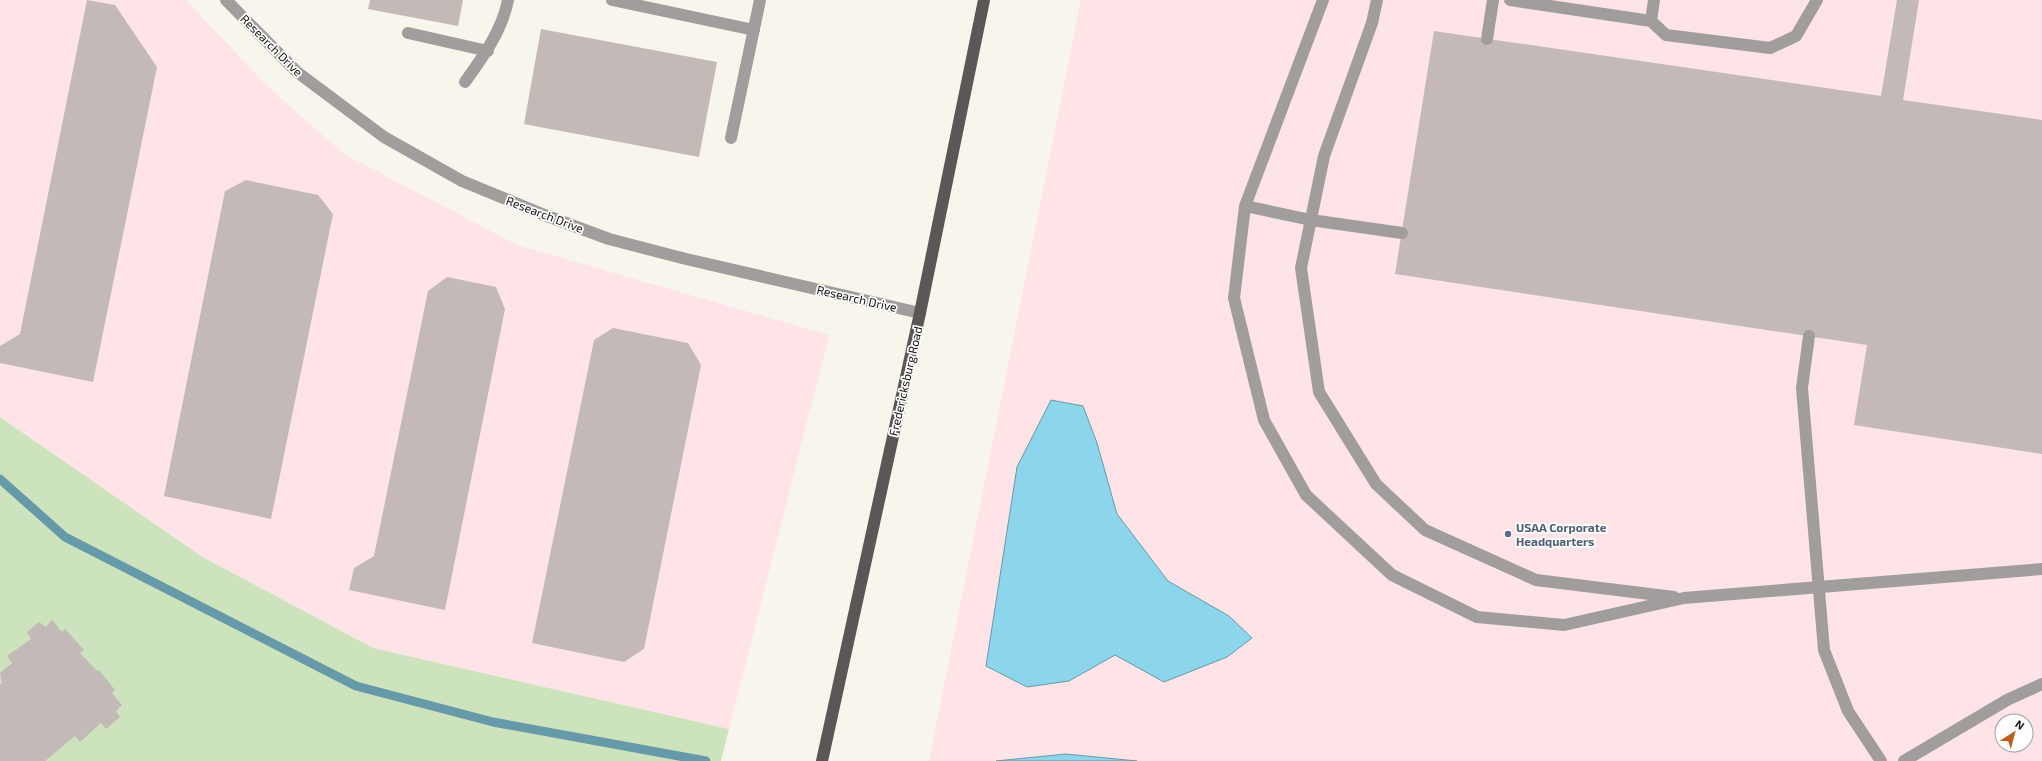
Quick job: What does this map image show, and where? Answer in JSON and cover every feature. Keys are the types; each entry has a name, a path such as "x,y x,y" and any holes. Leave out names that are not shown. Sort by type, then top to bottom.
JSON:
{"main road":[{"name":"Fredericksburg Road","path":"822,761 920,313 984,0"}],"street":[{"name":"Research Drive","path":"226,0 297,72 384,137 462,181 547,216 610,239 686,259 920,313"},
{"path":"465,82 488,51 508,0"},
{"path":"612,0 754,30"},
{"path":"731,138 760,0"},
{"path":"1323,0 1246,206 1234,298 1264,420 1306,494 1392,575 1476,617 1564,625 1684,598 2042,570"},
{"path":"1377,0 1372,23 1324,156 1301,268 1319,392 1376,484 1425,530 1536,580 1684,598"},
{"path":"1487,39 1493,0"},
{"path":"1510,0 1651,21 1666,35 1770,48 1796,36 1817,0"},
{"path":"1651,21 1654,0"},
{"path":"408,32 488,51"},
{"path":"1246,206 1311,220 1402,233"},
{"path":"1808,336 1802,388 1824,650 1848,711 1881,761"},
{"path":"1904,761 2007,700 2042,684"}],"shaded area":[{"path":"0,0 186,0 267,86 344,154 517,245 829,335 729,729 373,648 201,556 0,417"},
{"name":"USAA Corporate Headquarters","path":"1081,0 2042,0 2042,761 929,761"}],"green space":[{"path":"0,417 201,556 373,648 729,729 721,761 0,761"}],"water":[{"path":"1051,400 1083,406 1097,443 1117,514 1168,581 1229,616 1252,638 1227,657 1164,682 1115,655 1069,681 1027,687 986,666 1017,467"},
{"path":"1066,754 1137,761 996,761"}],"building":[{"path":"87,0 115,5 157,67 93,382 0,363 0,346 20,334"},
{"path":"370,0 463,0 458,26 368,9"},
{"path":"1897,0 1919,0 1903,100 2042,120 2042,454 1854,425 1867,345 1395,274 1434,31 1881,96"},
{"path":"541,29 717,62 699,157 524,124"},
{"path":"246,180 318,195 333,214 271,519 164,496 225,191"},
{"path":"447,277 496,287 505,309 445,610 349,590 354,568 374,556 428,291"},
{"path":"613,328 688,343 701,365 644,649 624,662 532,643 594,340"},
{"path":"52,620 62,632 65,629 84,650 80,653 97,671 99,670 115,690 112,693 122,705 116,711 120,717 106,729 101,723 80,742 75,736 45,761 0,761 0,684 2,683 0,673 12,663 7,656 31,639 27,632 39,622 46,627"}],"waterway":[{"path":"0,479 65,537 356,686 493,722 706,761"}],"place":[{"name":"USAA Corporate Headquarters","path":"1508,534"}]}
